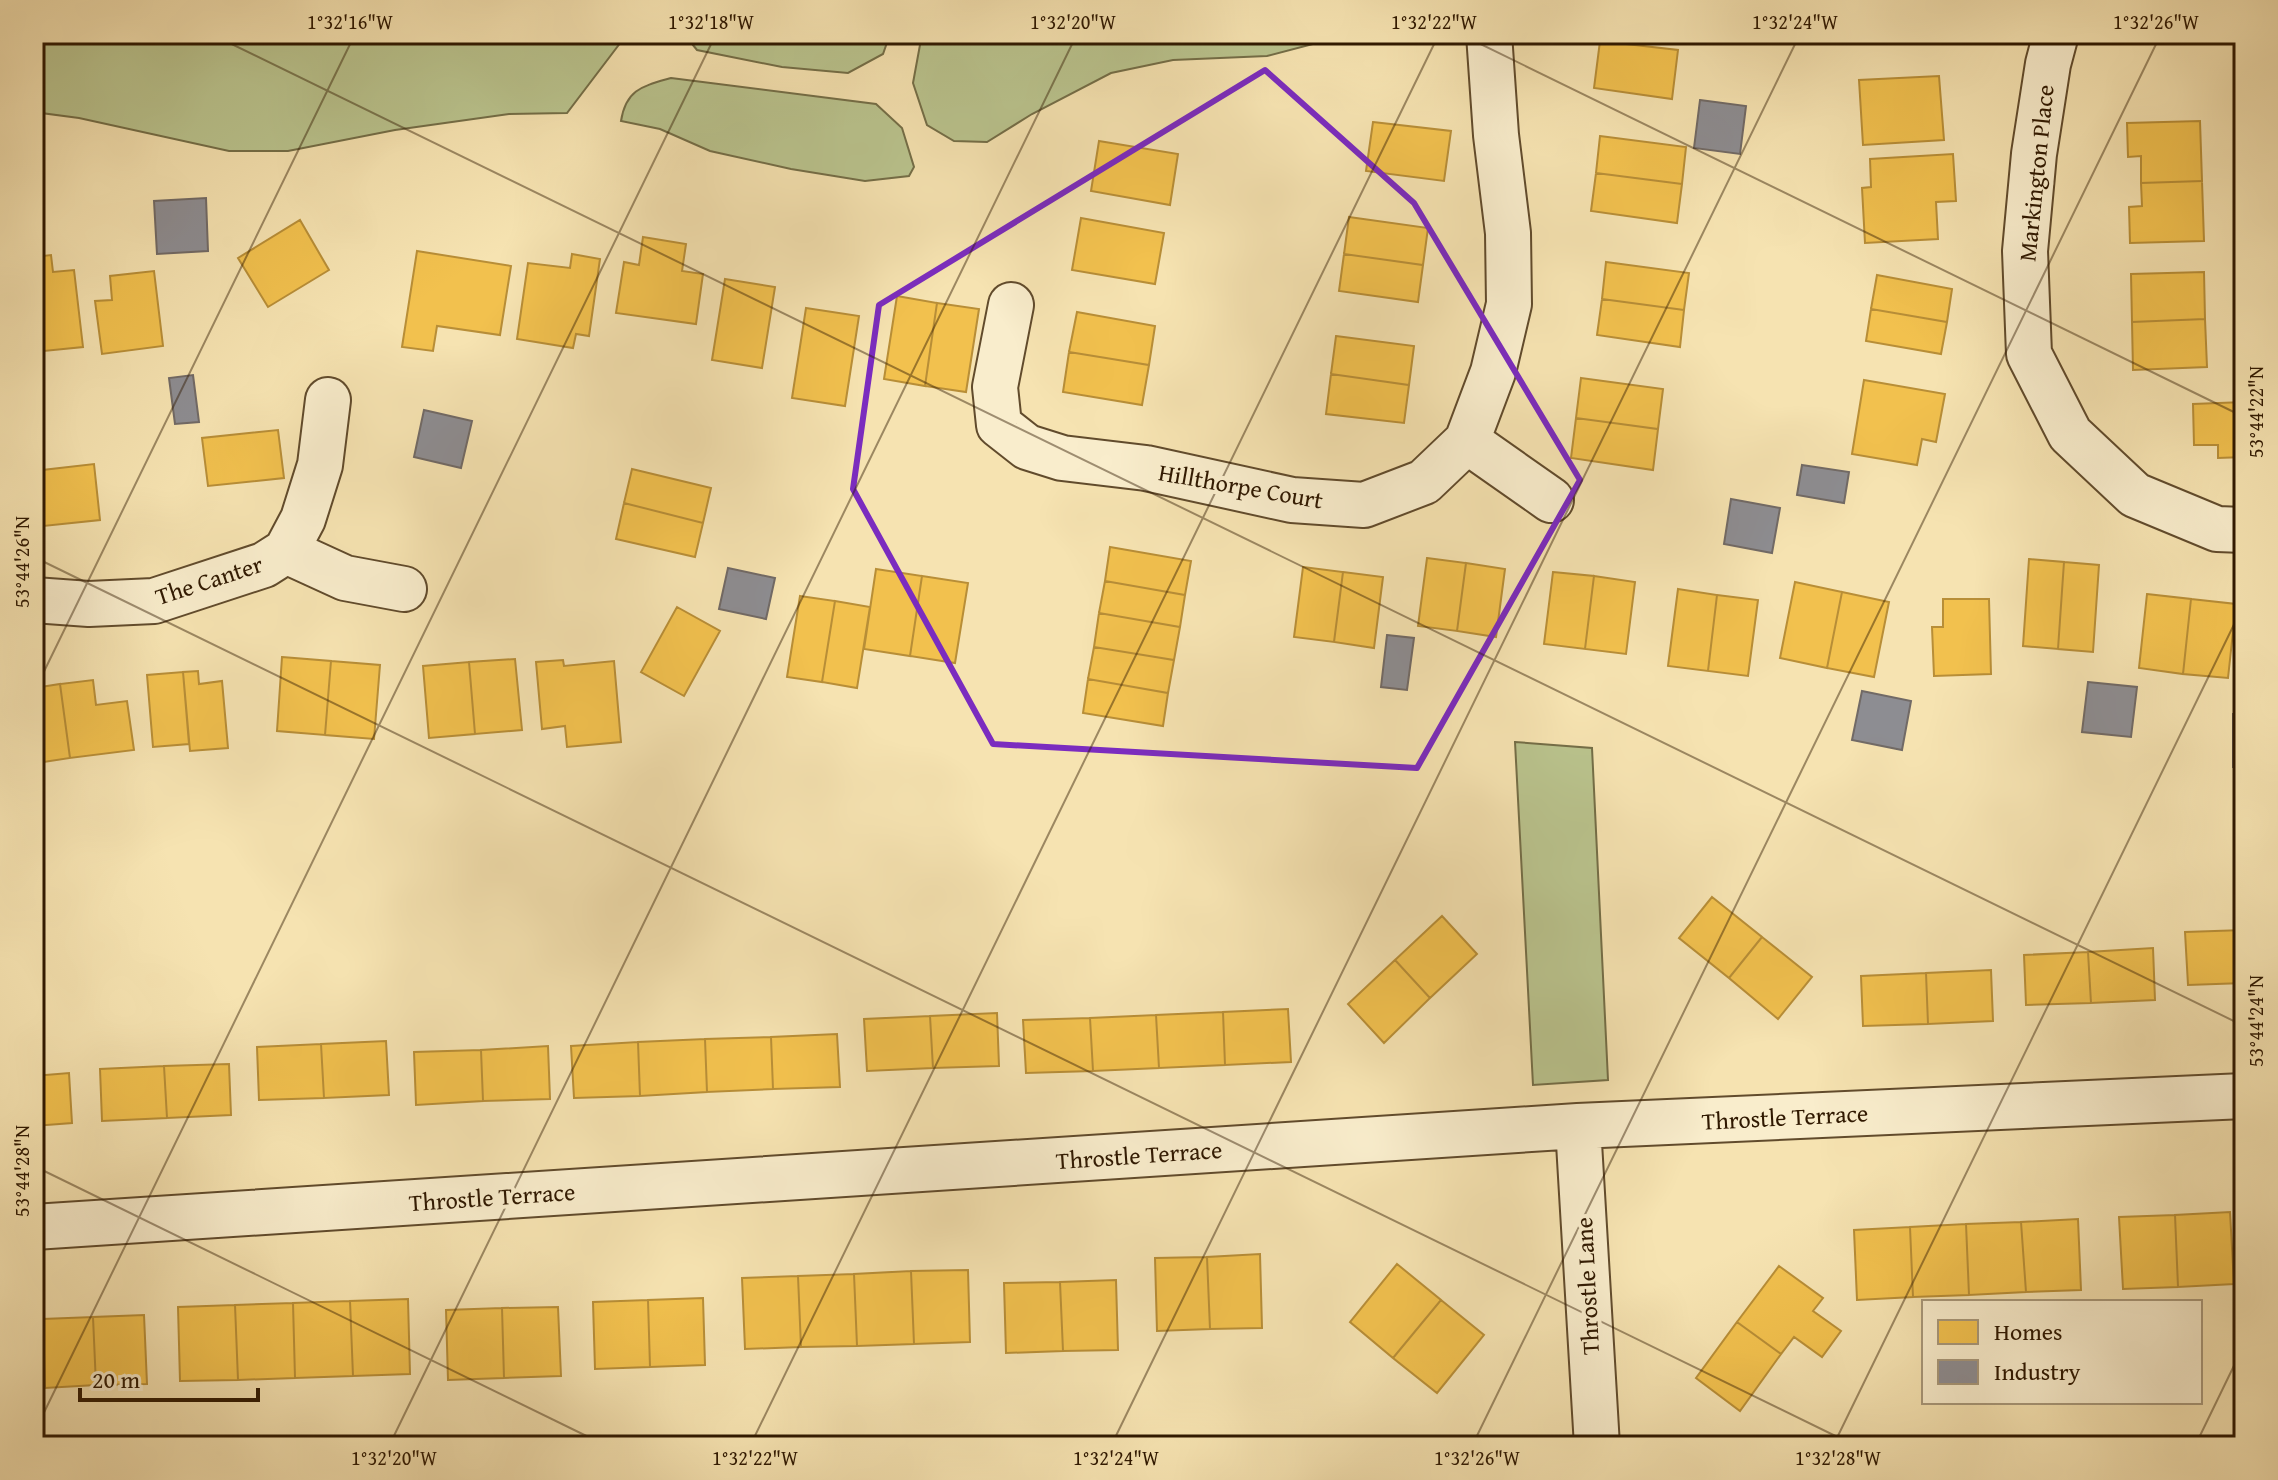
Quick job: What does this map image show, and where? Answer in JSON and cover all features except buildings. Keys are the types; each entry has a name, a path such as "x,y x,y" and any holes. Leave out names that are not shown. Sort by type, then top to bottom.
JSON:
{"street":[{"name":"Hillthorpe Court","path":"1011,305 995,387 999,425 1027,447 1062,458 1146,468 1292,500 1364,505 1424,482 1467,441 1493,372 1509,304 1508,233 1496,135 1489,34"},
{"name":"Markington Place","path":"2056,34 2048,64 2034,154 2025,251 2029,354 2070,434 2135,495 2217,529 2244,530"},
{"name":"The Canter","path":"34,600 89,604 154,601 264,565 286,551 303,519 320,465 328,400"},
{"path":"1467,441 1551,500"},
{"name":"The Canter","path":"286,551 345,578 404,589"},
{"name":"Throstle Terrace","path":"34,1227 1578,1126 2244,1096"},
{"name":"Throstle Lane","path":"1578,1126 1597,1446"}],"highlighted area":[{"path":"1265,70 1414,203 1580,480 1417,768 993,744 853,489 879,305"}],"green space":[{"path":"34,34 627,34 567,113 509,114 395,130 288,151 229,151 79,118 34,112"},
{"path":"684,34 890,34 883,54 848,73 782,67 697,50"},
{"path":"922,34 1351,34 1267,56 1173,60 1111,73 1032,114 987,142 954,141 927,125 913,83"},
{"path":"671,78 876,104 902,128 914,167 909,176 865,181 710,151 660,129 621,121 627,102 637,90"},
{"path":"1515,742 1592,748 1608,1080 1533,1085"}]}
